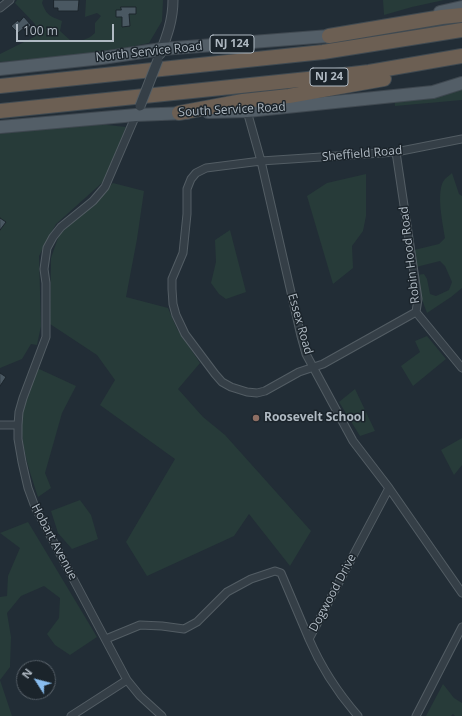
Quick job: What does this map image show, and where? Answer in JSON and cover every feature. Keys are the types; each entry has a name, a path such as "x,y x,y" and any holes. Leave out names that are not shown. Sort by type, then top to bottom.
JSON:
{"highway":[{"path":"329,36 462,15"},
{"name":"NJ 24","path":"0,86 323,52 462,30"},
{"path":"179,113 243,100 289,96 404,76 462,57"},
{"name":"NJ 24","path":"0,111 334,76 376,71 462,57"}],"main road":[{"name":"North Service Road","path":"0,69 329,36 462,7"},
{"name":"South Service Road","path":"0,127 138,111 179,113 247,111 433,92 454,87 462,83"}],"street":[{"path":"0,8 10,0"},
{"path":"138,111 160,54 171,19 172,0"},
{"name":"Hobart Avenue","path":"138,111 105,187 93,201 61,227 47,248 44,269 46,283 46,337 19,412 18,439 28,488 35,508 128,680 140,696 162,716"},
{"name":"Essex Road","path":"247,111 261,161 300,336 306,354 353,440 390,488 462,592"},
{"name":"Sheffield Road","path":"313,367 300,372 262,392 236,390 227,385 215,374 185,334 176,315 172,279 183,253 187,214 187,189 191,179 196,173 206,168 261,161 396,152 462,139"},
{"name":"Robin Hood Road","path":"313,367 323,364 416,312 418,299 396,152"},
{"path":"416,312 462,368"},
{"path":"0,424 18,425"},
{"name":"Dogwood Drive","path":"358,716 318,660 309,639 390,488"},
{"path":"106,638 140,625 184,629 197,622 227,592 251,579 275,571 281,573 309,639"},
{"path":"416,716 462,627"},
{"path":"71,716 128,680"}],"green space":[{"path":"17,0 43,0 42,3 47,13 62,21 60,31 71,41 84,40 95,33 95,23 101,16 97,13 85,17 86,0 163,0 162,21 149,43 68,57 0,62 0,54 36,36 35,24 15,3"},
{"path":"383,0 444,0 384,15"},
{"path":"462,87 462,100 395,106 394,98"},
{"path":"89,123 126,127 104,181 56,224 39,256 41,326 37,345 31,344 22,359 0,368 0,134"},
{"path":"452,173 459,194 462,196 462,288 427,313 421,297 417,275 424,274 427,279 430,294 436,296 449,290 452,282 445,266 440,261 416,267 414,250 439,244 445,238 440,207 440,191 445,179"},
{"path":"366,174 366,216 363,231 352,246 353,268 333,284 307,196 327,183"},
{"path":"113,183 144,191 126,297 168,308 177,329 200,363 178,389 203,417 225,435 311,531 290,566 249,514 234,536 147,576 126,542 175,459 100,405 115,380 97,355 50,324 51,258 59,235"},
{"path":"230,230 246,292 226,299 219,294 211,283 216,262 215,240"},
{"path":"427,336 446,359 413,386 401,366 420,352 415,341"},
{"path":"37,368 76,386 62,413 45,473 51,488 38,497 25,453 22,430 24,407"},
{"path":"355,389 375,431 360,436 339,402"},
{"path":"462,438 462,465 454,475 441,450"},
{"path":"80,500 91,515 98,539 72,549 58,533 51,511"},
{"path":"28,522 97,637 70,655 55,645 47,634 59,618 60,598 44,586 21,596 7,613 11,637 10,667 0,680 0,597 7,596 8,576 20,548 0,533"},
{"path":"0,680 12,716 0,716"},
{"path":"443,684 454,698 462,703 462,716 455,716 453,714 451,716 426,716"}],"building":[{"path":"54,0 79,0 78,11 58,11 58,8 54,8"},
{"path":"121,7 136,7 136,14 129,14 130,26 122,27 122,17 116,17 116,10 121,10"},
{"path":"24,17 31,25 27,30 25,27 18,33 11,26 18,20 19,22"},
{"path":"0,218 6,222 0,230"},
{"path":"0,373 6,377 0,386"}],"place":[{"name":"Roosevelt School","path":"256,418"}]}
